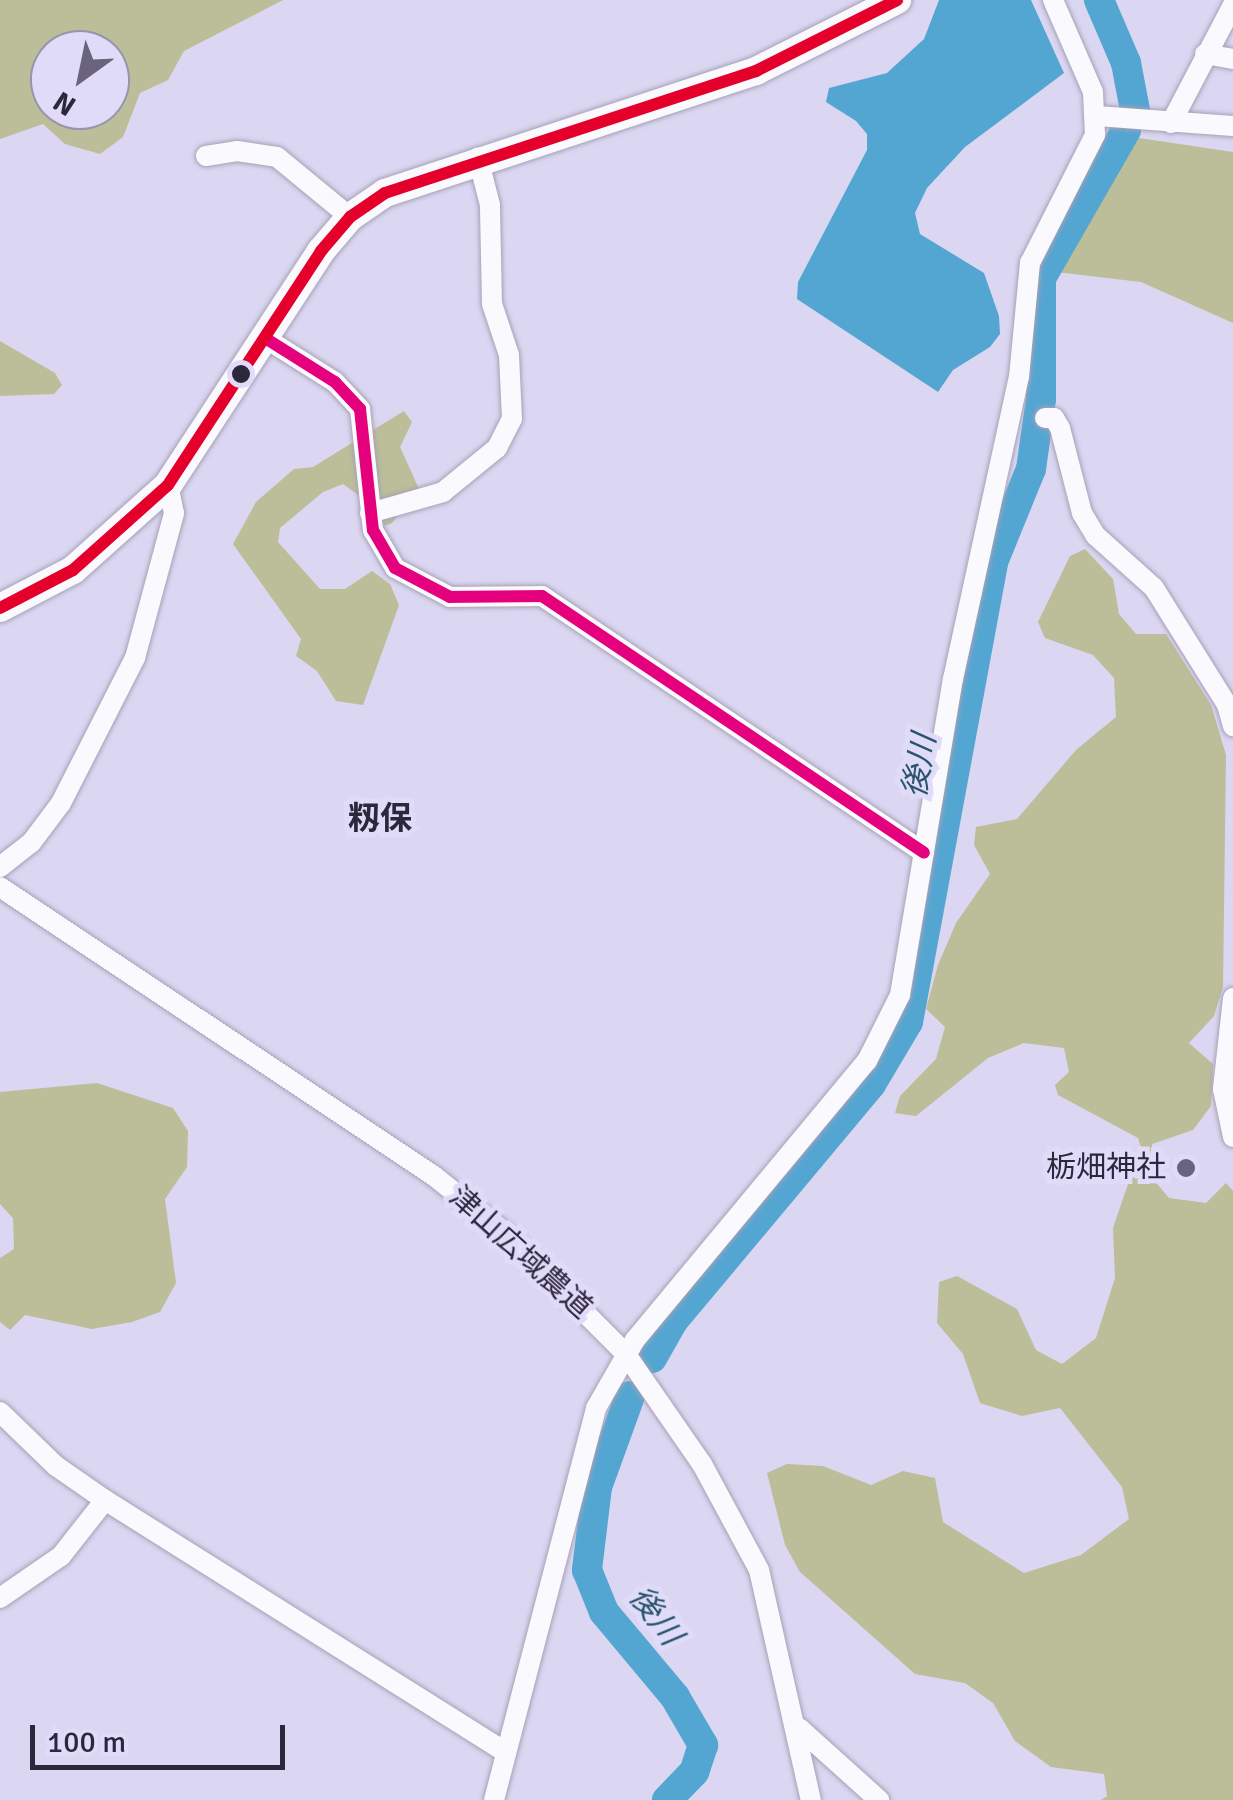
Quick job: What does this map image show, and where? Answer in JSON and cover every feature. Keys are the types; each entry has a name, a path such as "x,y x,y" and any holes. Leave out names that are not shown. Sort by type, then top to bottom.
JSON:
{"main road":[{"path":"0,608 73,570 168,486 350,217 384,193 478,158 756,72 897,0"}],"street":[{"path":"494,1800 583,1447 626,1353 886,1030 900,994 952,679 1020,377 1030,263 1086,160 1097,116 1053,0"},
{"path":"1170,124 1233,5"},
{"path":"1205,54 1233,59"},
{"path":"1097,116 1233,126"},
{"path":"206,156 236,151 277,157 350,217"},
{"path":"370,512 443,492 497,448 512,418 510,355 492,304 490,205 478,158"},
{"path":"266,338 335,382 360,409 376,544 409,578 450,598 542,596 924,853"},
{"path":"1045,418 1054,418 1060,428 1082,513 1095,534 1154,588 1227,705 1233,726"},
{"path":"0,866 31,843 61,802 135,658 174,513 168,486"},
{"name":"津山広域農道","path":"0,887 434,1176 503,1231 626,1353 702,1464 759,1570 799,1728 811,1800"},
{"path":"1233,998 1223,1089 1233,1136"},
{"path":"0,1412 56,1466 105,1500 506,1752"},
{"path":"0,1598 61,1556 105,1500"},
{"path":"799,1728 879,1800"}],"green space":[{"path":"0,0 283,0 184,51 168,80 140,93 130,119 130,30 30,30 30,129 0,139"},
{"path":"50,130 126,130 123,137 100,154 65,144"},
{"path":"1139,138 1233,152 1233,323 1141,282 1056,272 1055,254 1080,212 1122,150"},
{"path":"0,341 55,373 62,385 54,394 0,396"},
{"path":"404,411 412,422 400,447 419,489 392,523 385,526 375,507 343,484 323,492 280,528 278,542 320,589 345,589 372,571 390,584 399,605 363,705 336,701 317,671 296,656 301,639 233,544 256,502 294,469 313,467"},
{"path":"1085,549 1113,579 1119,614 1136,634 1166,634 1211,705 1226,755 1223,987 1214,1016 1189,1043 1213,1064 1211,1106 1193,1130 1152,1144 1153,1179 1169,1198 1206,1203 1226,1183 1233,1191 1233,1800 1101,1800 1107,1796 1104,1774 1051,1767 1015,1741 993,1703 965,1683 915,1674 800,1572 785,1545 767,1473 787,1464 823,1466 871,1485 903,1471 935,1478 943,1522 1024,1573 1081,1555 1129,1519 1122,1487 1060,1408 1022,1416 980,1403 963,1354 937,1323 939,1282 957,1276 1017,1309 1036,1350 1062,1364 1096,1338 1115,1278 1113,1228 1128,1184 1145,1161 1138,1138 1058,1095 1055,1085 1069,1072 1064,1048 1024,1043 988,1058 916,1116 895,1113 900,1096 936,1059 945,1027 926,1009 938,965 956,923 990,874 974,845 976,827 1017,819 1076,750 1116,717 1114,678 1093,655 1045,638 1038,622 1070,556"},
{"path":"97,1083 173,1108 188,1131 187,1167 165,1199 176,1283 160,1312 132,1322 92,1329 25,1315 10,1330 0,1322 0,1258 14,1249 13,1218 0,1204 0,1092"}],"water":[{"path":"939,0 1031,0 1064,73 965,147 927,188 915,213 920,234 984,273 999,316 1000,334 990,347 953,370 938,392 797,299 798,282 867,150 867,134 856,121 826,102 829,88 887,73 924,39"}],"waterway":[{"name":"後川","path":"1099,0 1126,63 1135,110"},
{"name":"後川","path":"652,1358 673,1321 871,1084 908,1022 993,562 1031,469 1041,399 1041,278 1126,130"},
{"name":"後川","path":"630,1396 597,1487 587,1570 604,1612 675,1697 703,1745 694,1772 667,1800"}],"transit line":[{"path":"0,608 73,570 168,485 321,251 350,217 385,193 756,71 897,0"},
{"path":"265,338 335,382 360,409 373,530 395,568 450,597 542,596 924,853"}],"place":[{"name":"栃畑神社","path":"1186,1168"}],"district":[{"name":"籾保","path":"380,819"}]}
